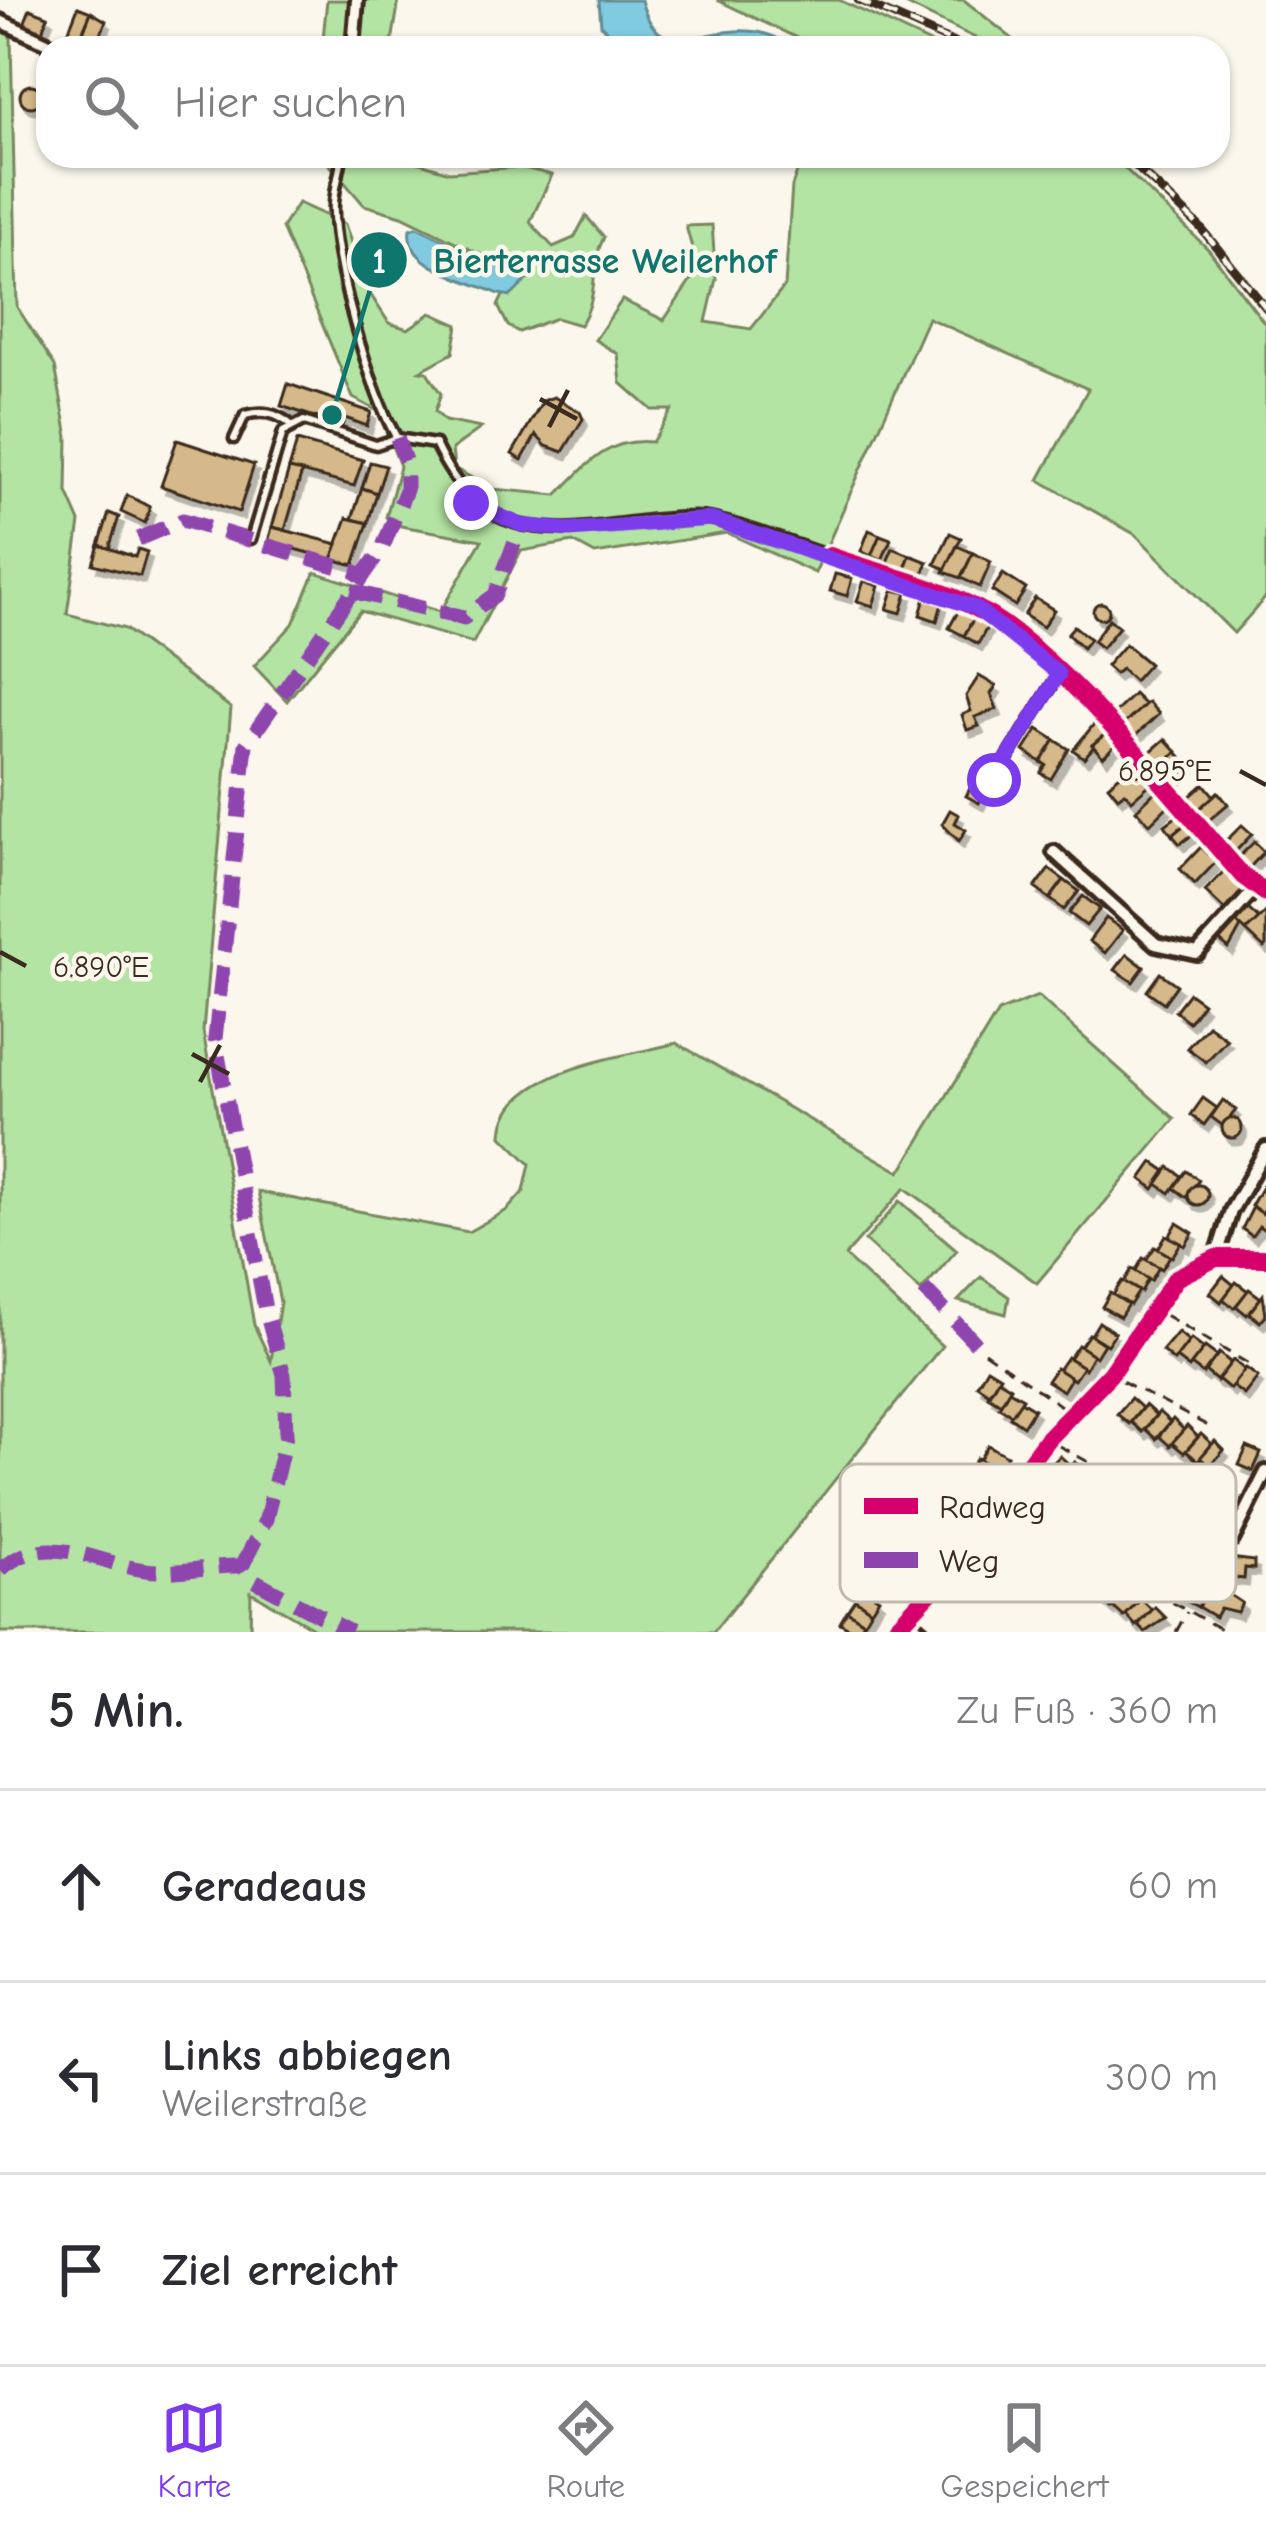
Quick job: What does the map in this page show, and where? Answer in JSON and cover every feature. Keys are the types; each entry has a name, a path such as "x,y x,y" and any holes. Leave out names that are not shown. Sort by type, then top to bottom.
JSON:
{"street":[{"path":"353,36 357,0"},
{"path":"0,21 36,38"},
{"path":"830,556 976,608 1059,674 1261,890 1196,953 1156,944 1054,851"},
{"path":"1216,1258 1231,1211 1266,1149"},
{"path":"1027,1464 1110,1374 1177,1278 1216,1258 1266,1258"},
{"path":"1236,1534 1262,1492 1266,1472"},
{"path":"892,1632 921,1602"},
{"path":"907,1618 922,1632"}],"lane":[{"path":"340,168 334,206 338,238 379,406 398,438"},
{"path":"234,439 240,422 254,412 278,415 290,424 304,421 376,445 398,438 435,444 471,503 521,525 570,530 696,517 830,556"},
{"path":"251,538 290,424"},
{"path":"994,780 1059,674"}],"path":[{"path":"1153,1309 1254,1367"},
{"path":"984,1352 1072,1414"},
{"path":"1110,1374 1212,1428"},
{"path":"1047,1439 1093,1464"},
{"path":"1171,1602 1226,1632"},
{"path":"1176,1632 1187,1611"}],"green space":[{"path":"327,0 399,0 393,36 323,36"},
{"path":"717,0 839,0 916,36 793,36"},
{"path":"897,0 964,0 1009,36 971,36"},
{"path":"0,27 11,38 17,307 55,366 68,437 67,492 80,522 67,614 125,629 231,708 203,1031 254,1325 271,1361 280,1302 258,1192 468,1232 507,1210 524,1191 530,1164 502,1136 508,1113 522,1095 544,1081 599,1061 677,1043 900,1172 998,1012 1038,996 1175,1119 1037,1283 905,1188 845,1256 942,1346 848,1464 840,1464 840,1473 713,1632 320,1632 251,1592 250,1632 0,1632"},
{"path":"332,168 449,172 524,168 552,175 530,222 553,247 574,238 586,216 604,237 586,314 580,325 556,318 519,332 508,326 498,306 509,283 531,279 402,216 364,205"},
{"path":"799,168 1124,168 1209,250 1266,325 1266,597 1234,633 1136,535 1039,480 1088,389 928,318 815,573 727,533 595,554 573,542 521,551 473,643 360,611 287,701 254,666 293,624 315,572 440,612 482,540 401,526 386,517 400,466 378,411 353,398 282,228 298,203 345,224 365,286 389,323 408,329 431,313 458,325 453,353 420,371 427,372 441,394 435,411 445,421 481,428 452,449 454,468 492,489 557,495 610,449 652,442 672,410 652,410 621,383 618,354 595,340 622,300 664,320 698,270 686,226 712,225 716,279 706,322 751,329 785,286 792,186"},
{"path":"900,1201 957,1250 921,1291 865,1241"},
{"path":"981,1277 1009,1297 1006,1314 958,1301"}],"water":[{"path":"599,0 641,0 650,23 667,36 612,36 601,25"},
{"path":"735,31 770,36 699,36"},
{"path":"416,227 527,280 511,296 441,271 417,254 410,229"}],"building":[{"path":"78,7 91,12 81,36 67,35"},
{"path":"30,9 48,16 42,32 24,24"},
{"path":"91,12 106,21 100,36 82,35"},
{"path":"31,85 36,88 36,104 31,107 20,96"},
{"path":"288,384 371,412 367,426 345,418 342,426 281,406"},
{"path":"554,397 580,412 583,419 563,452 546,446 536,435 522,460 512,454 543,401"},
{"path":"177,440 254,465 239,512 161,486"},
{"path":"297,441 363,460 354,486 289,469"},
{"path":"370,462 386,466 377,493 362,488"},
{"path":"289,469 302,472 285,530 272,527"},
{"path":"362,488 377,493 368,523 352,519"},
{"path":"127,495 150,507 145,523 121,512"},
{"path":"109,513 119,517 109,549 99,545"},
{"path":"347,518 368,523 354,565 332,559"},
{"path":"272,527 338,544 332,559 268,542"},
{"path":"869,530 880,535 871,556 861,551"},
{"path":"950,533 961,538 946,569 935,564"},
{"path":"880,535 891,539 882,560 871,556"},
{"path":"99,545 135,557 138,549 147,552 140,576 93,564"},
{"path":"957,546 973,553 961,578 944,572"},
{"path":"893,548 910,555 905,569 887,562"},
{"path":"973,553 991,562 980,587 961,578"},
{"path":"910,555 928,562 922,576 905,569"},
{"path":"835,574 852,578 847,596 830,591"},
{"path":"1003,574 1026,589 1015,606 992,591"},
{"path":"864,581 879,586 873,606 857,601"},
{"path":"893,590 907,593 901,613 887,609"},
{"path":"925,598 942,604 937,621 920,615"},
{"path":"1035,598 1054,610 1043,627 1024,615"},
{"path":"1101,603 1109,611 1101,619 1093,611"},
{"path":"960,608 975,616 964,636 949,628"},
{"path":"975,616 989,624 978,644 964,636"},
{"path":"1109,619 1119,627 1102,648 1093,641"},
{"path":"1074,626 1090,639 1083,648 1067,634"},
{"path":"1125,644 1149,664 1134,681 1121,669 1115,674 1106,666"},
{"path":"979,676 996,686 991,694 997,709 975,717 979,726 967,730 962,715 971,711 966,696"},
{"path":"1134,694 1145,705 1124,725 1114,714"},
{"path":"1148,702 1159,714 1133,738 1122,726"},
{"path":"1095,723 1105,734 1084,758 1073,750"},
{"path":"1038,729 1055,740 1041,762 1024,751"},
{"path":"1105,734 1115,745 1103,757 1092,745"},
{"path":"1165,739 1177,752 1161,767 1149,753"},
{"path":"1055,740 1069,749 1051,779 1041,773 1046,765 1041,762"},
{"path":"1177,752 1189,766 1173,781 1161,767"},
{"path":"1132,765 1149,785 1132,800 1125,792 1118,797 1108,785"},
{"path":"975,779 988,786 979,803 966,796"},
{"path":"1204,784 1214,796 1198,810 1188,798"},
{"path":"1156,791 1169,805 1150,824 1136,810"},
{"path":"1218,792 1228,804 1208,821 1198,810"},
{"path":"950,810 959,815 955,823 966,830 959,841 942,824"},
{"path":"1181,813 1188,822 1172,835 1165,825"},
{"path":"1188,822 1196,832 1180,844 1172,835"},
{"path":"1242,825 1252,834 1235,852 1225,842"},
{"path":"1254,842 1264,852 1250,867 1240,856"},
{"path":"1201,847 1216,862 1195,884 1180,869"},
{"path":"1049,869 1064,880 1050,899 1035,888"},
{"path":"1226,869 1246,889 1226,911 1205,891"},
{"path":"1064,880 1079,891 1064,910 1050,899"},
{"path":"1083,896 1100,909 1086,926 1069,913"},
{"path":"1245,906 1259,919 1246,931 1233,919"},
{"path":"1266,912 1266,946 1264,948 1246,931"},
{"path":"1106,918 1123,930 1105,953 1089,941"},
{"path":"1233,919 1241,927 1229,949 1216,938"},
{"path":"1127,954 1144,967 1133,982 1115,970"},
{"path":"1160,973 1177,985 1164,1003 1147,991"},
{"path":"1189,993 1203,1003 1189,1022 1175,1011"},
{"path":"1208,1025 1227,1039 1206,1062 1187,1048"},
{"path":"1203,1098 1217,1108 1204,1125 1191,1115"},
{"path":"1223,1100 1236,1110 1223,1126 1211,1117"},
{"path":"1232,1118 1242,1128 1232,1138 1222,1128"},
{"path":"1153,1162 1166,1171 1154,1189 1141,1179"},
{"path":"1169,1167 1182,1176 1170,1193 1157,1184"},
{"path":"1186,1171 1199,1180 1186,1197 1174,1188"},
{"path":"1198,1185 1208,1195 1198,1205 1188,1195"},
{"path":"1263,1185 1266,1207 1262,1213 1251,1206"},
{"path":"1253,1207 1266,1216 1266,1231 1259,1226 1252,1236 1242,1229"},
{"path":"1177,1223 1193,1233 1185,1246 1169,1237"},
{"path":"1166,1235 1181,1243 1172,1257 1158,1249"},
{"path":"1155,1247 1170,1256 1162,1269 1146,1260"},
{"path":"1143,1258 1159,1267 1151,1281 1135,1272"},
{"path":"1132,1269 1148,1279 1141,1292 1124,1282"},
{"path":"1223,1276 1234,1285 1221,1302 1210,1293"},
{"path":"1122,1281 1139,1291 1130,1305 1113,1295"},
{"path":"1236,1282 1248,1291 1234,1308 1223,1299"},
{"path":"1249,1289 1261,1298 1247,1315 1236,1306"},
{"path":"1110,1293 1128,1304 1120,1317 1102,1307"},
{"path":"1263,1295 1266,1315 1260,1322 1249,1313"},
{"path":"1099,1322 1115,1333 1107,1345 1091,1335"},
{"path":"1178,1332 1189,1341 1174,1361 1162,1351"},
{"path":"1089,1334 1104,1344 1096,1357 1080,1347"},
{"path":"1191,1339 1204,1349 1189,1368 1176,1358"},
{"path":"1078,1345 1093,1355 1085,1369 1069,1358"},
{"path":"1205,1347 1217,1356 1203,1374 1191,1365"},
{"path":"1219,1353 1231,1363 1217,1381 1205,1371"},
{"path":"1067,1357 1083,1367 1074,1380 1058,1370"},
{"path":"1233,1360 1245,1370 1230,1389 1218,1379"},
{"path":"987,1368 1000,1376 989,1393 977,1385"},
{"path":"1056,1368 1071,1378 1063,1391 1047,1381"},
{"path":"1246,1368 1258,1377 1244,1395 1232,1386"},
{"path":"998,1379 1011,1387 1001,1404 988,1396"},
{"path":"1009,1390 1023,1398 1012,1415 999,1407"},
{"path":"1131,1398 1142,1408 1129,1424 1117,1414"},
{"path":"1021,1401 1034,1409 1023,1426 1010,1417"},
{"path":"1145,1405 1156,1415 1142,1432 1131,1422"},
{"path":"1159,1412 1170,1422 1156,1439 1145,1429"},
{"path":"1173,1419 1184,1430 1170,1446 1159,1436"},
{"path":"1187,1426 1198,1437 1184,1453 1172,1443"},
{"path":"1201,1434 1212,1444 1198,1461 1186,1451"},
{"path":"1215,1441 1224,1450 1212,1464 1200,1458"},
{"path":"988,1445 1007,1456 1002,1464 979,1460"},
{"path":"1247,1447 1261,1453 1253,1471 1239,1465"},
{"path":"1236,1559 1254,1561 1254,1569 1245,1568 1244,1579 1236,1578"},
{"path":"1236,1599 1242,1603 1237,1612 1220,1608 1215,1617 1198,1607 1201,1602"},
{"path":"853,1602 871,1610 864,1622 847,1611"},
{"path":"1118,1602 1139,1602 1124,1617 1113,1607"},
{"path":"1138,1602 1152,1610 1136,1626 1126,1615"},
{"path":"1155,1607 1166,1618 1145,1632 1138,1625"},
{"path":"847,1611 864,1622 857,1632 840,1623"}],"railway":[{"path":"858,0 939,36"},
{"path":"1138,168 1200,227 1266,308"}],"marked path":[{"path":"242,1566 266,1519 286,1435 284,1375 265,1309 215,1039 246,745 382,549 406,490 406,463 397,438"},
{"path":"138,539 183,520 362,574"},
{"path":"351,591 464,618 495,595 521,525"},
{"path":"924,1289 984,1352"},
{"path":"0,1570 19,1557 57,1550 156,1571 242,1566 252,1579 350,1632"}],"cycle path":[{"path":"830,556 943,593 1010,630 1081,693 1243,876 1266,893"},
{"path":"1028,1464 1110,1374 1176,1278 1216,1258 1266,1258"},
{"path":"892,1632 920,1602"}],"place":[{"name":"Bierterrasse Weilerhof","path":"332,415"}],"route":[{"path":"471,503 521,525 570,530 711,519 976,608 1008,628 1059,674 994,780"}]}
